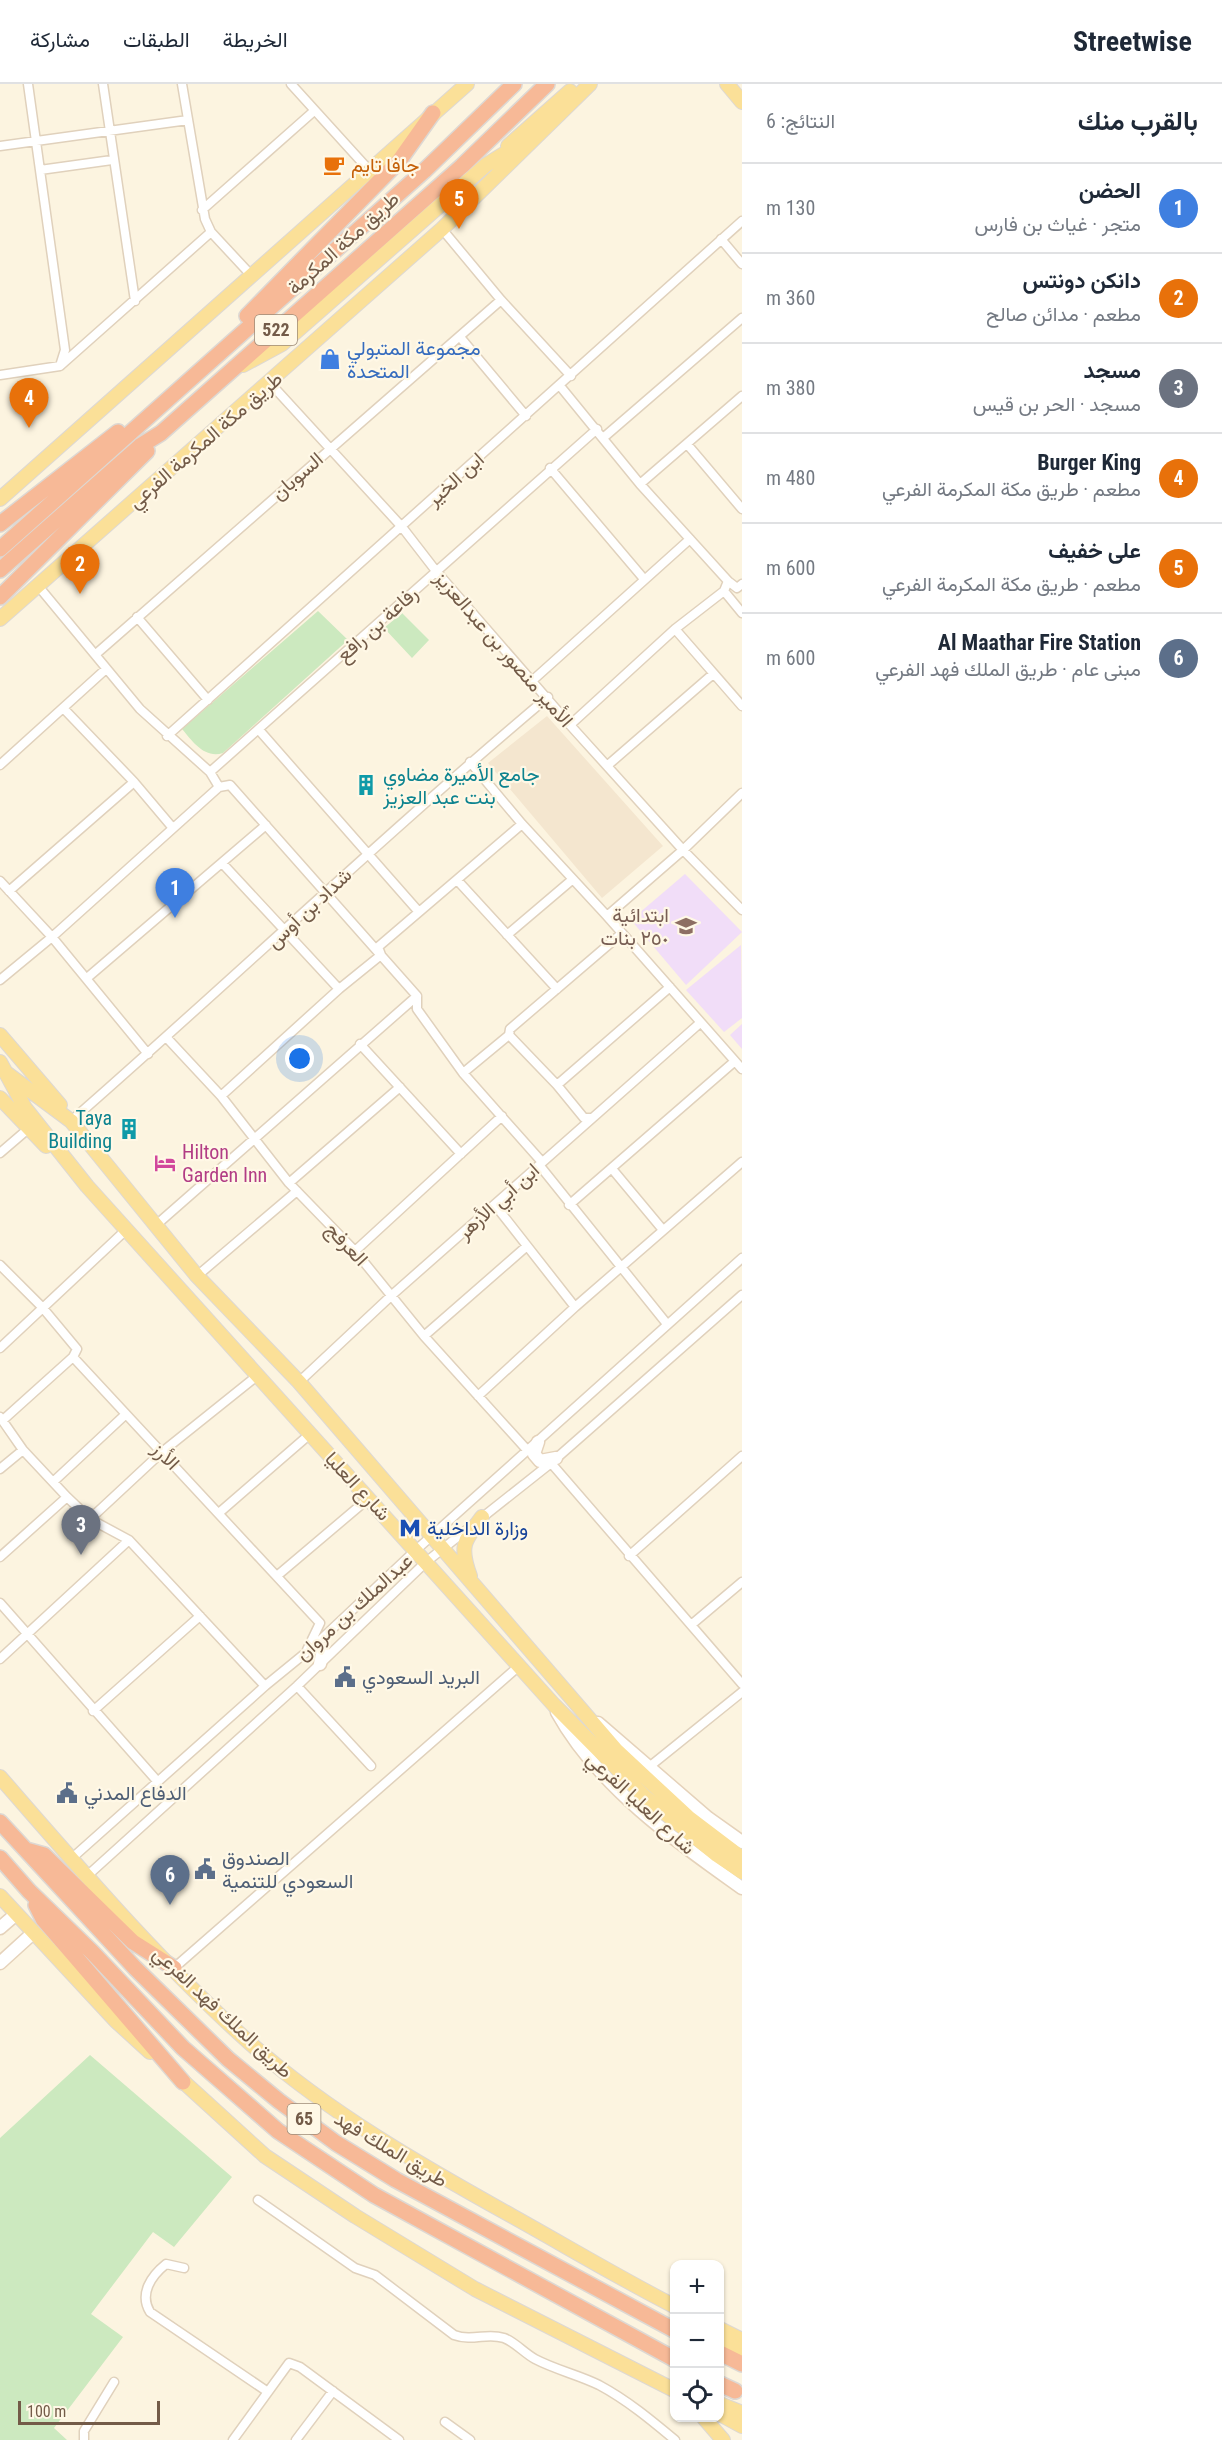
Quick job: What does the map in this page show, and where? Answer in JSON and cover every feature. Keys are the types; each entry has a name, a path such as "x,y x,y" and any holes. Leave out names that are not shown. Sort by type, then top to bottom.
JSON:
{"highway":[{"name":"طريق مكة المكرمة","path":"0,549 424,171 514,84"},
{"name":"طريق مكة المكرمة","path":"0,570 140,446 161,433 462,166 547,84"},
{"path":"0,524 182,385 399,160 433,113"},
{"path":"0,597 112,488 161,433"},
{"name":"طريق الملك فهد","path":"0,1822 135,1968 228,2059 336,2143 396,2180 670,2327"},
{"path":"23,1849 44,1856 133,1942 174,1968"},
{"name":"65","path":"0,1858 29,1891 92,1952 183,2048 278,2131 374,2195 670,2356"},
{"path":"29,1891 43,1919 183,2082"},
{"path":"724,2355 742,2364"},
{"path":"724,2386 735,2391"}],"main road":[{"path":"0,499 466,84"},
{"path":"226,375 282,344 578,84"},
{"name":"طريق مكة المكرمة الفرعي","path":"0,620 442,229 590,84"},
{"path":"566,107 599,84"},
{"path":"727,84 742,102"},
{"path":"486,165 544,128"},
{"path":"0,1035 42,1081 71,1121"},
{"name":"شارع العليا","path":"1,1067 71,1121 197,1276 299,1382 641,1775 688,1817 742,1858"},
{"name":"شارع العليا","path":"1,1067 25,1108 87,1186 417,1550 554,1705 645,1797 717,1855 742,1872"},
{"path":"0,1098 28,1129 87,1186"},
{"path":"473,1584 464,1560 464,1546 466,1537 482,1517"},
{"name":"طريق الملك فهد الفرعي","path":"0,1777 87,1876 174,1968 251,2044 315,2096 442,2177 670,2305"},
{"path":"0,1896 15,1915 116,2021 265,2156 356,2216 475,2289 670,2386"},
{"path":"724,2331 742,2340"},
{"path":"724,2342 742,2353"},
{"path":"644,2373 670,2391"},
{"path":"724,2406 742,2413"},
{"path":"724,2416 742,2426"},
{"path":"707,2422 723,2440"}],"street":[{"path":"28,84 65,350 60,366"},
{"path":"103,84 112,160 135,301"},
{"path":"182,84 202,210 211,232 251,275"},
{"path":"291,84 369,170"},
{"path":"202,210 314,111"},
{"path":"0,146 188,120"},
{"path":"40,170 112,160"},
{"name":"ابن الخير","path":"167,736 742,221"},
{"path":"442,229 501,300 571,376"},
{"path":"0,375 60,366 211,232"},
{"path":"721,239 742,264"},
{"name":"السوبان","path":"96,654 501,300"},
{"path":"603,438 742,318"},
{"path":"460,337 526,416"},
{"name":"الأمير منصور بن عبدالعزيز","path":"270,383 328,449 402,527 436,572 548,697 570,725 683,850 742,910"},
{"path":"560,386 640,484 728,581 740,586"},
{"path":"640,484 742,396"},
{"name":"رفاعة بن رافع","path":"210,772 550,468 597,429"},
{"path":"687,444 742,508"},
{"path":"550,468 644,579"},
{"path":"533,680 690,539"},
{"path":"570,725 675,629 724,591 728,581"},
{"path":"39,587 140,709 167,736 210,772 219,787"},
{"path":"724,591 742,613"},
{"path":"137,617 208,700"},
{"path":"675,629 742,706"},
{"path":"0,765 65,710 106,669"},
{"path":"608,765 713,674"},
{"name":"شداد بن أوس","path":"71,1121 286,930 324,892 470,762 548,697"},
{"path":"65,710 134,782 172,827"},
{"path":"259,730 370,853 419,912"},
{"path":"470,762 522,824 742,1069"},
{"path":"9,891 134,782"},
{"path":"0,980 52,937 219,787 230,785 417,996 417,1009 463,1073 502,1116 541,1164 569,1205 667,1324"},
{"path":"607,916 683,850 742,793"},
{"path":"381,955 378,946 522,824"},
{"path":"87,978 267,825"},
{"path":"222,863 339,989"},
{"path":"507,935 573,879"},
{"path":"458,880 557,989"},
{"path":"0,881 52,937 148,1054"},
{"path":"463,1073 509,1035 510,1029 621,934"},
{"path":"221,1096 339,989 381,955"},
{"path":"557,1085 670,987"},
{"path":"155,1226 417,996"},
{"name":"ابن أبي الأزهر","path":"299,1382 392,1295 700,1023"},
{"path":"509,1035 557,1085 584,1118 593,1118"},
{"name":"العرفج","path":"166,1036 221,1096 289,1183 355,1251 424,1336 528,1451"},
{"path":"360,1044 461,1154"},
{"path":"569,1205 613,1170 735,1061"},
{"path":"289,1183 400,1087"},
{"path":"355,1251 502,1116"},
{"path":"0,1153 28,1129"},
{"path":"478,1396 575,1307 742,1162"},
{"path":"613,1170 663,1230"},
{"path":"197,1276 297,1191"},
{"path":"495,1205 575,1307"},
{"path":"0,1348 127,1229"},
{"path":"424,1336 527,1246"},
{"name":"عبدالملك بن مروان","path":"71,1858 264,1686 310,1648 742,1258"},
{"name":"الأرز","path":"0,1267 42,1307 77,1349 73,1357 279,1575 320,1623 310,1648"},
{"name":"عبدالملك بن مروان","path":"87,1876 297,1686 426,1562 553,1460 742,1295"},
{"path":"73,1357 1,1419 22,1449 67,1497 90,1520 129,1540 264,1686"},
{"path":"90,1520 162,1452 258,1375"},
{"path":"53,1482 126,1414"},
{"path":"220,1512 310,1434"},
{"path":"538,1442 534,1454 540,1461 553,1460 629,1556 742,1684"},
{"path":"0,1469 22,1449"},
{"path":"629,1556 742,1456"},
{"path":"0,1557 67,1497"},
{"path":"279,1575 369,1498"},
{"path":"0,1659 129,1540"},
{"path":"691,1625 742,1582"},
{"path":"0,1603 158,1782"},
{"path":"93,1711 200,1616"},
{"path":"310,1648 323,1649 320,1664"},
{"path":"174,1968 519,1666"},
{"path":"297,1686 371,1766"},
{"path":"649,1767 742,1692"},
{"name":"شارع العليا الفرعي","path":"554,1705 567,1729 602,1773 697,1856 742,1888"},
{"name":"شارع العليا الفرعي","path":"587,1715 708,1818 742,1842"},
{"path":"0,1928 15,1915"},
{"path":"0,1963 33,1934"},
{"path":"258,2200 355,2268 375,2275 454,2335 468,2340 492,2335 506,2339 532,2358 598,2385 637,2408 675,2440"},
{"path":"184,2268 166,2264 158,2270 144,2294 145,2304 150,2312 268,2392"},
{"path":"233,2440 289,2363 300,2367 399,2440"},
{"path":"84,2440 84,2431 114,2382"},
{"path":"296,2440 333,2391"},
{"path":"445,2422 466,2439"}],"shaded area":[{"path":"547,716 663,846 602,898 488,763"},
{"name":"ابتدائية ٢٥٠ بنات","path":"685,874 742,932 686,985 631,920"},
{"path":"741,945 742,1018 724,1032 686,990"},
{"path":"742,1024 742,1049 730,1035"}],"green space":[{"path":"318,611 348,640 223,753 211,754 195,744 182,729"},
{"path":"402,613 429,640 412,658 384,628"},
{"path":"90,2055 232,2177 174,2247 153,2232 91,2314 123,2337 54,2428 67,2440 0,2440 0,2138"}],"place":[{"name":"جافا تايم","path":"334,165"},
{"name":"على خفيف","path":"459,229"},
{"name":"مجموعة المتبولي المتحدة","path":"330,359"},
{"name":"Burger King","path":"29,428"},
{"name":"دانكن دونتس","path":"80,594"},
{"name":"جامع الأميرة مضاوي بنت عبد العزيز","path":"366,785"},
{"name":"الحضن","path":"175,918"},
{"name":"ابتدائية ٢٥٠ بنات","path":"686,926"},
{"name":"Taya Building","path":"129,1129"},
{"name":"Hilton Garden Inn","path":"165,1163"},
{"name":"وزارة الداخلية","path":"410,1528"},
{"name":"مسجد","path":"81,1555"},
{"name":"البريد السعودي","path":"345,1677"},
{"name":"الدفاع المدني","path":"67,1793"},
{"name":"الصندوق السعودي للتنمية","path":"205,1869"},
{"name":"Al Maathar Fire Station","path":"170,1905"}]}
